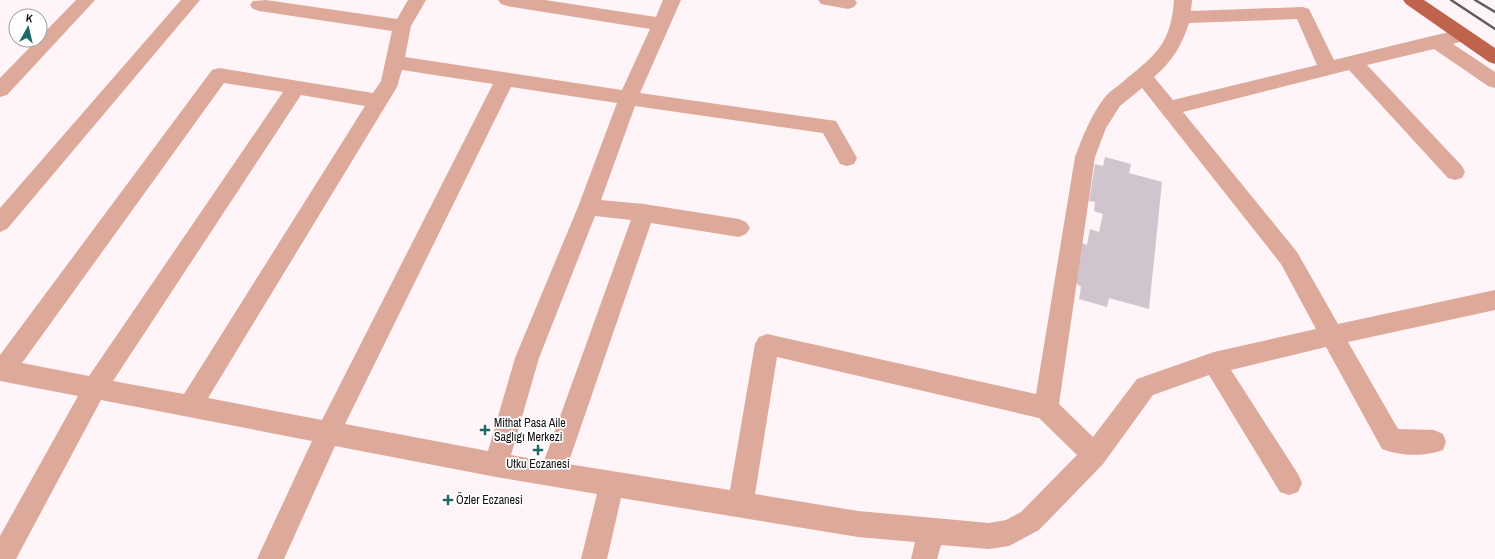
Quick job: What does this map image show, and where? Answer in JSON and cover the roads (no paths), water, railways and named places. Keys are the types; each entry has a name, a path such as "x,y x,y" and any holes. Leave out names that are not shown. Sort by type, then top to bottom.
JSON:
{"main road":[{"path":"1412,0 1495,57"}],"street":[{"path":"0,90 86,0"},
{"path":"0,222 191,0"},
{"path":"190,406 390,82 402,26 417,0"},
{"path":"507,0 661,24"},
{"path":"496,465 527,358 588,207 628,98 672,0"},
{"path":"827,0 848,3"},
{"path":"259,5 402,26"},
{"path":"1046,408 1085,157 1097,126 1113,101 1142,75 1161,61 1174,42 1183,8 1301,7 1328,68"},
{"path":"1170,108 1463,35"},
{"path":"1436,41 1495,81"},
{"path":"394,62 505,80 829,126 847,158"},
{"path":"1353,62 1455,172"},
{"path":"378,101 219,75 2,370 496,465 858,524 931,532 989,536 1009,533 1030,521 1094,455 1145,387 1214,363 1333,335 1495,300"},
{"path":"1142,75 1290,258 1391,441 1434,442"},
{"path":"270,559 328,433 505,80"},
{"path":"2,559 95,388 296,88"},
{"path":"588,207 644,213 739,228"},
{"path":"552,474 644,213"},
{"path":"740,505 767,344 1046,408 1094,455"},
{"path":"1214,363 1289,483"},
{"path":"594,559 612,484"},
{"path":"924,559 931,532"}],"railway":[{"path":"1451,0 1495,29"},
{"path":"1475,0 1495,12"}],"place":[{"name":"Mithat Pasa Aile Saglıgı Merkezi","path":"485,430"},
{"name":"Utku Eczanesi","path":"538,450"},
{"name":"Özler Eczanesi","path":"448,500"}]}
